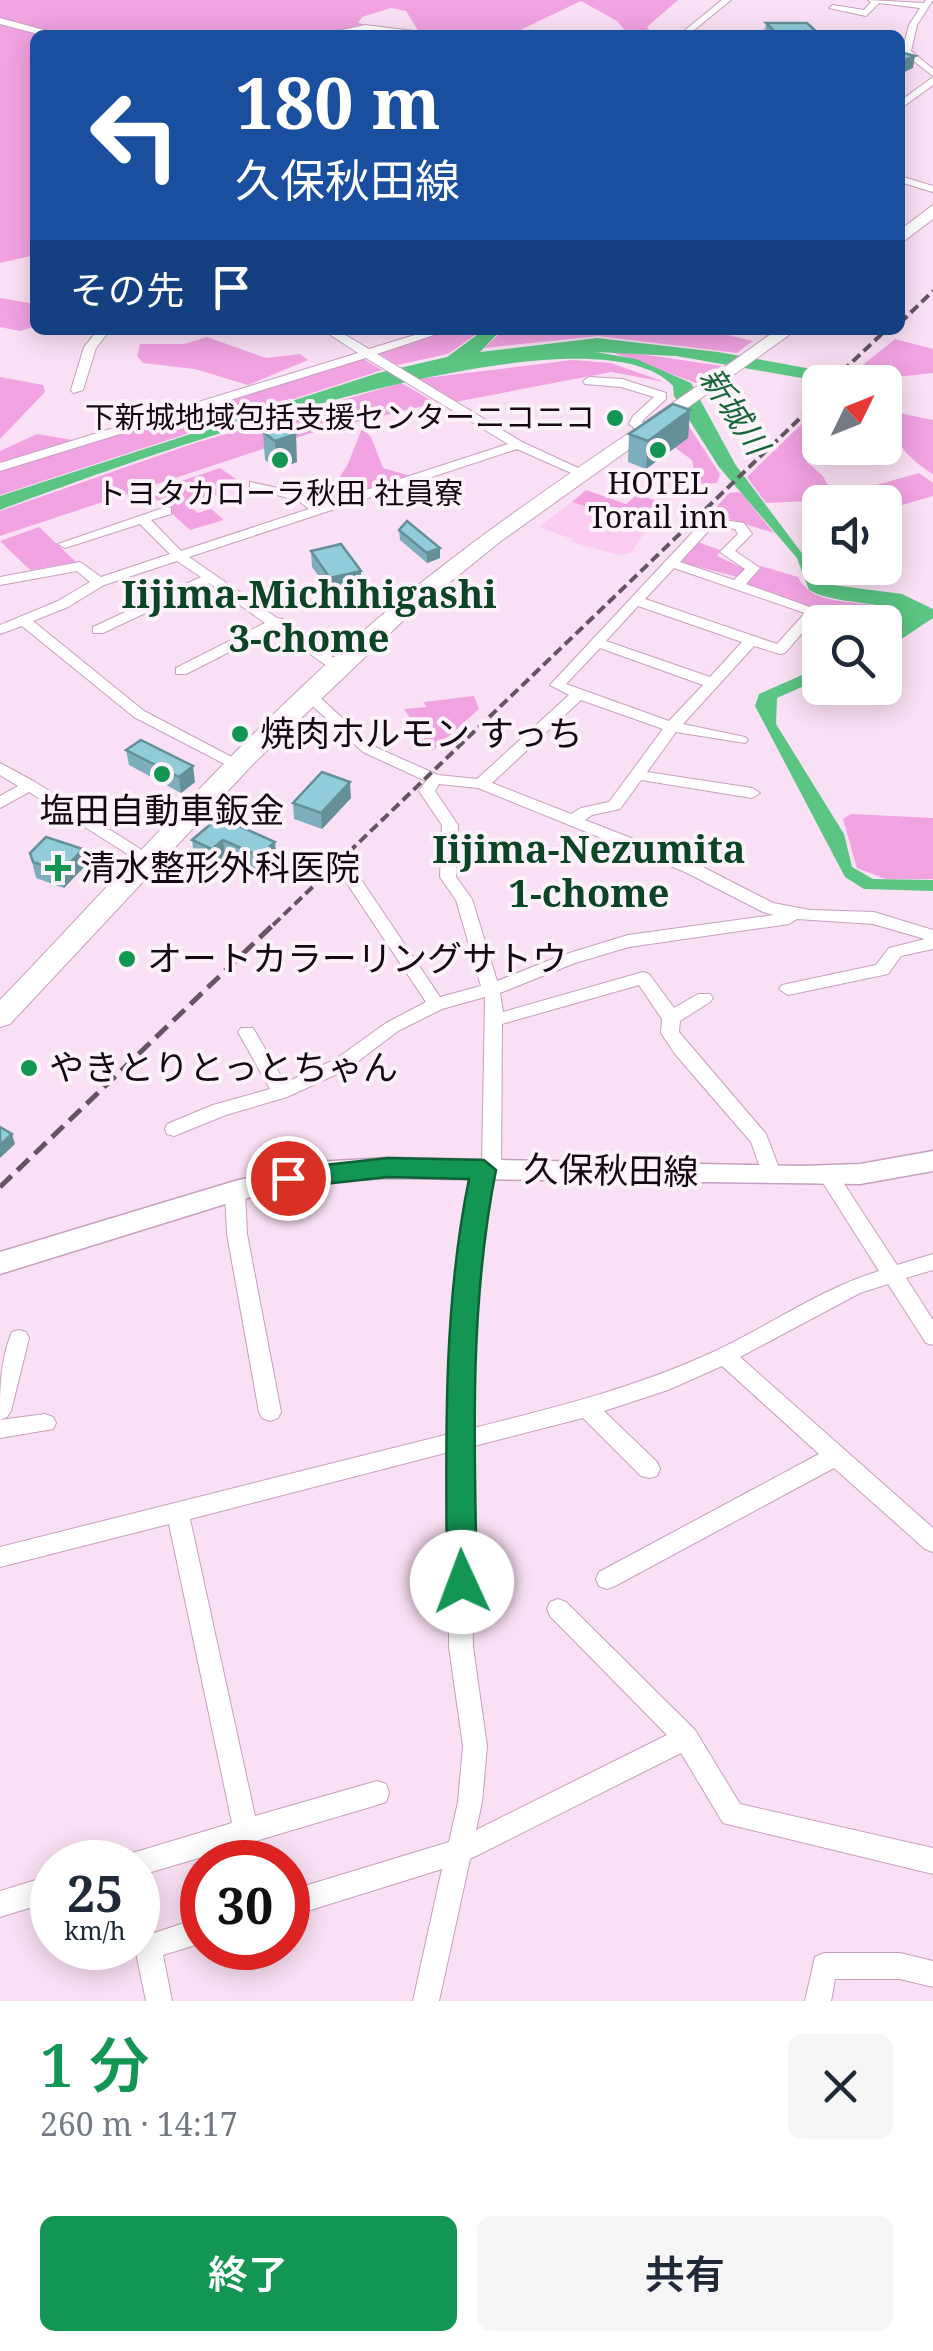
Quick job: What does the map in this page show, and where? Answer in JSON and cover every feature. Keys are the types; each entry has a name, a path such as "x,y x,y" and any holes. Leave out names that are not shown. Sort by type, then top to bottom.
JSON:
{"highway":[{"path":"907,225 933,210"},
{"path":"1,1014 240,766 414,600 583,473 781,335"}],"main road":[{"name":"久保秋田線","path":"0,1262 235,1190 315,1172 488,1170 772,1176 828,1175 933,1161"}],"street":[{"path":"689,30 726,0"},
{"path":"834,8 866,13 874,0 928,3"},
{"path":"905,42 928,3"},
{"path":"0,21 33,30"},
{"path":"354,30 382,30"},
{"path":"905,47 908,56 933,73"},
{"path":"905,102 933,80"},
{"path":"905,180 933,188"},
{"path":"76,390 90,347 100,335"},
{"path":"340,335 518,445 583,473"},
{"path":"0,467 428,335"},
{"path":"589,380 622,383 662,396 635,424 652,425"},
{"path":"0,630 99,582 418,481 518,445"},
{"path":"255,484 304,498 318,510"},
{"path":"64,544 166,512"},
{"path":"142,519 178,554 339,668"},
{"path":"738,584 753,568 727,552 745,534 739,526 710,522 640,602 557,685 672,727 740,740"},
{"path":"640,602 780,650 814,611 671,563"},
{"path":"0,580 80,566 99,582"},
{"path":"98,630 210,578"},
{"path":"24,621 139,714 240,766"},
{"path":"180,671 278,622"},
{"path":"572,820 588,811 614,806 672,727 750,641"},
{"path":"599,643 712,683"},
{"path":"481,784 579,694"},
{"path":"310,696 368,749 434,779 481,784 691,868 769,908 810,916 874,918 933,939"},
{"path":"0,768 151,861"},
{"path":"637,775 752,793"},
{"path":"426,2001 458,1852 475,1746 461,1647 458,1444 472,1228 488,1170 495,1020 464,898 448,876 450,825 427,790 434,779"},
{"path":"0,803 30,785"},
{"path":"354,882 436,1004"},
{"path":"174,1129 280,1092 342,1064 392,1026 436,1004 490,990 628,941 810,916"},
{"path":"788,989 882,970 895,952 933,939"},
{"path":"495,1020 643,978 671,1018 670,1033 681,1049 759,1140 772,1176"},
{"path":"671,1018 704,998"},
{"path":"246,1032 280,1092"},
{"path":"828,1175 933,1337"},
{"path":"235,1190 237,1234 270,1412"},
{"path":"0,1557 458,1444 587,1408 661,1384 724,1356 853,1287 933,1262"},
{"path":"0,1411 19,1338"},
{"path":"724,1356 933,1542"},
{"path":"587,1408 650,1468"},
{"path":"0,1429 45,1423"},
{"path":"606,1580 836,1456"},
{"path":"177,1511 246,1831"},
{"path":"558,1609 686,1738 732,1814 933,1861"},
{"path":"310,1897 458,1852 686,1738"},
{"path":"160,1856 377,1792"},
{"path":"0,1904 30,1895"},
{"path":"160,2001 148,1947 180,1937"},
{"path":"818,2001 824,1966 900,1966 933,1974"}],"shaded area":[{"path":"0,0 678,0 647,27 649,30 625,30 617,21 581,1 520,30 418,30 406,11 391,8 362,17 358,23 391,30 30,30 30,256 0,263"},
{"path":"0,298 30,303 30,328 20,331 0,327"},
{"path":"434,335 475,335 448,354 397,365 376,352"},
{"path":"477,335 496,335 480,352 597,338 718,352 802,367 802,378 676,356 596,352 636,359 691,383 735,464 802,553 802,571 797,558 719,467 674,396 673,386 624,363 547,360 451,373 346,397 140,460 0,510 0,496 378,373 447,357"},
{"path":"498,335 727,335 753,341 737,353 598,336 484,348"},
{"path":"207,337 266,358 300,354 308,360 248,385 195,369 143,363 137,356 140,344 184,344"},
{"path":"895,339 933,349 933,373 902,376 902,365 863,365"},
{"path":"614,353 722,366 696,383"},
{"path":"362,358 382,370 0,495 0,470"},
{"path":"572,360 611,363 665,382 611,372 455,402 418,379"},
{"path":"0,377 43,385 45,392 0,439"},
{"path":"401,383 436,403 311,433 0,536 0,511 192,444"},
{"path":"902,414 933,420 933,474 902,447"},
{"path":"686,422 720,474 717,483 697,484 692,460 670,444"},
{"path":"802,424 802,465 810,465 828,485 802,485 802,501 766,503 747,477"},
{"path":"362,428 371,437 383,468 414,477 327,504 313,493 330,492 348,464"},
{"path":"37,434 73,440 0,465 0,451"},
{"path":"220,468 243,484 189,506 198,513 211,509 224,520 190,530 148,492"},
{"path":"919,473 933,483 933,496 902,505 902,485 876,485"},
{"path":"586,490 626,504 638,494 669,506 648,527 572,502"},
{"path":"738,492 774,533 716,515 713,511 729,493"},
{"path":"571,502 647,528 631,553 619,555 571,542 572,539 539,527"},
{"path":"39,527 76,562 30,570 0,541"},
{"path":"698,542 720,550 717,556 745,569 737,577 684,563 681,559"},
{"path":"761,566 798,577 816,595 871,605 806,605 748,586 747,580"},
{"path":"807,585 833,585 902,594 933,609 933,618 902,639 902,605 876,605 809,590"},
{"path":"802,675 802,687 777,698 776,724 844,834 852,867 873,879 933,880 933,891 864,889 845,877 755,706 759,694"},
{"path":"474,696 479,709 432,751 404,709 426,707 424,702"},
{"path":"851,814 933,818 933,879 886,879 857,868 843,819"}],"building":[{"path":"766,23 807,23 815,30 773,30"},
{"path":"673,404 690,410 648,441 629,434"},
{"path":"284,425 296,434 275,441 263,432"},
{"path":"407,521 440,548 427,553 399,530"},
{"path":"341,544 361,571 330,578 311,551"},
{"path":"141,740 193,766 179,777 126,750"},
{"path":"322,772 350,782 321,813 293,803"},
{"path":"219,817 275,842 259,856 223,840 212,849 192,840"},
{"path":"46,837 83,849 61,872 33,862 30,853"},
{"path":"0,1127 12,1134 0,1145"}],"railway":[{"path":"905,318 933,291"},
{"path":"849,365 881,335"},
{"path":"273,925 802,416"},
{"path":"0,1187 276,922"}],"place":[{"name":"下新城地域包括支援センターニコニコ","path":"615,418"},
{"name":"HOTEL Torail inn","path":"658,450"},
{"name":"トヨタカローラ秋田 社員寮","path":"280,460"},
{"name":"焼肉ホルモン すっち","path":"240,734"},
{"name":"塩田自動車鈑金","path":"162,774"},
{"name":"清水整形外科医院","path":"58,868"},
{"name":"オートカラーリングサトウ","path":"127,959"},
{"name":"やきとりとっとちゃん","path":"29,1068"}],"district":[{"name":"Iijima-Michihigashi 3-chome","path":"309,617"},
{"name":"Iijima-Nezumita 1-chome","path":"589,872"}],"route":[{"path":"288,1178 315,1172 388,1168 484,1170 472,1228 459,1397 462,1582"}],"water label":[{"name":"新城川","path":"734,411"}]}
